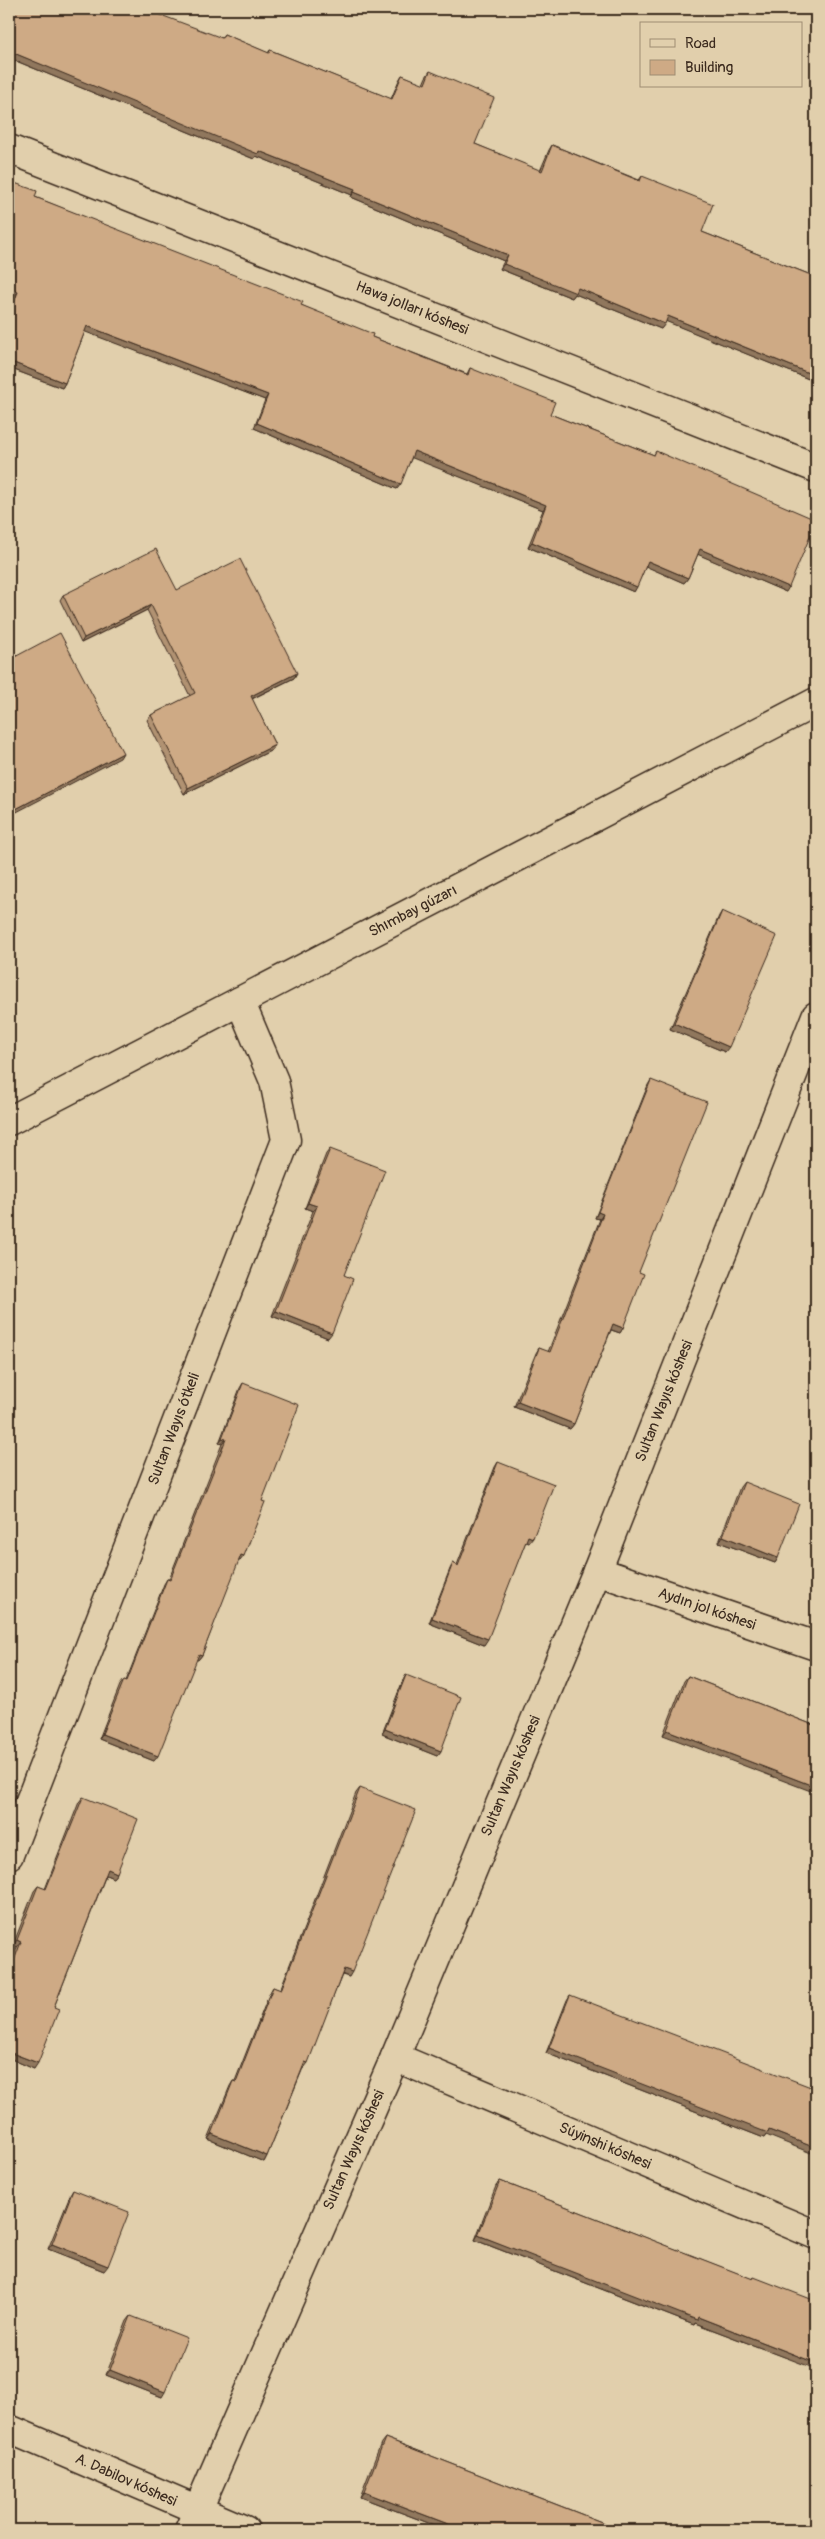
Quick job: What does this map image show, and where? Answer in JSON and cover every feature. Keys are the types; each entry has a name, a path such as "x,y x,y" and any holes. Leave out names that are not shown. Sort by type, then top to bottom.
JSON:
{"street":[{"name":"Hawa jolları kóshesi","path":"9,149 816,468"},
{"name":"Shımbay gúzarı","path":"9,1121 816,702"},
{"name":"Sultan Wayıs ótkeli","path":"9,1855 286,1140 274,1081 240,1001"},
{"name":"Sultan Wayıs kóshesi","path":"193,2521 394,2056 597,1571 816,1016"},
{"name":"Aydın jol kóshesi","path":"597,1571 816,1646"},
{"name":"Súyinshi kóshesi","path":"394,2056 816,2235"},
{"name":"A. Dabilov kóshesi","path":"9,2429 193,2521 245,2530"}],"building":[{"path":"9,9 145,9 222,38 224,34 269,53 270,50 392,99 402,75 425,84 430,71 494,98 475,144 542,171 552,145 640,181 642,176 713,204 702,232 816,277 816,376 668,316 665,324 578,288 576,293 504,264 508,255 354,192 355,189 259,151 258,154 9,51"},
{"path":"9,181 37,191 35,197 303,302 301,305 373,334 372,337 468,375 470,368 555,402 550,414 654,455 656,451 816,520 789,587 700,549 688,578 648,561 637,587 532,542 546,505 414,451 401,484 257,423 268,395 87,326 65,383 9,361 9,315 18,292 9,288"},
{"path":"156,549 177,590 240,559 297,673 251,696 275,745 188,788 151,715 195,693 151,605 84,638 63,595"},
{"path":"60,633 123,753 12,811 14,815 9,817 9,660"},
{"path":"722,911 777,936 729,1047 674,1023"},
{"path":"651,1080 707,1102 639,1272 644,1274 623,1328 613,1324 574,1424 518,1402 539,1348 550,1352 603,1214 598,1212"},
{"path":"330,1149 385,1170 344,1275 353,1279 332,1333 276,1311 317,1206 308,1203"},
{"path":"243,1383 299,1405 262,1501 265,1502 244,1556 241,1555 202,1655 199,1654 158,1756 102,1734 124,1680 127,1681 167,1579 170,1580 226,1439 222,1438"},
{"path":"498,1462 554,1484 533,1538 528,1536 488,1639 432,1618 453,1563 458,1566"},
{"path":"744,1482 799,1504 778,1558 723,1536"},
{"path":"406,1675 461,1697 441,1751 385,1729"},
{"path":"688,1676 816,1726 816,1787 667,1730"},
{"path":"360,1788 416,1810 352,1972 344,1969 308,2063 305,2062 267,2156 212,2134 233,2081 236,2082 273,1987 281,1990"},
{"path":"83,1797 138,1819 117,1873 108,1869 54,2007 59,2009 38,2063 9,2052 9,1974 21,1942 17,1940 38,1886 46,1889"},
{"path":"570,1995 816,2089 816,2148 769,2130 768,2133 549,2048"},
{"path":"9,2117 14,2119 9,2131"},
{"path":"500,2181 753,2279 754,2277 816,2301 816,2363 698,2317 697,2320 478,2235"},
{"path":"73,2190 129,2212 108,2266 52,2244"},
{"path":"131,2316 187,2338 165,2392 110,2370"},
{"path":"385,2438 622,2530 464,2530 364,2492"}]}
